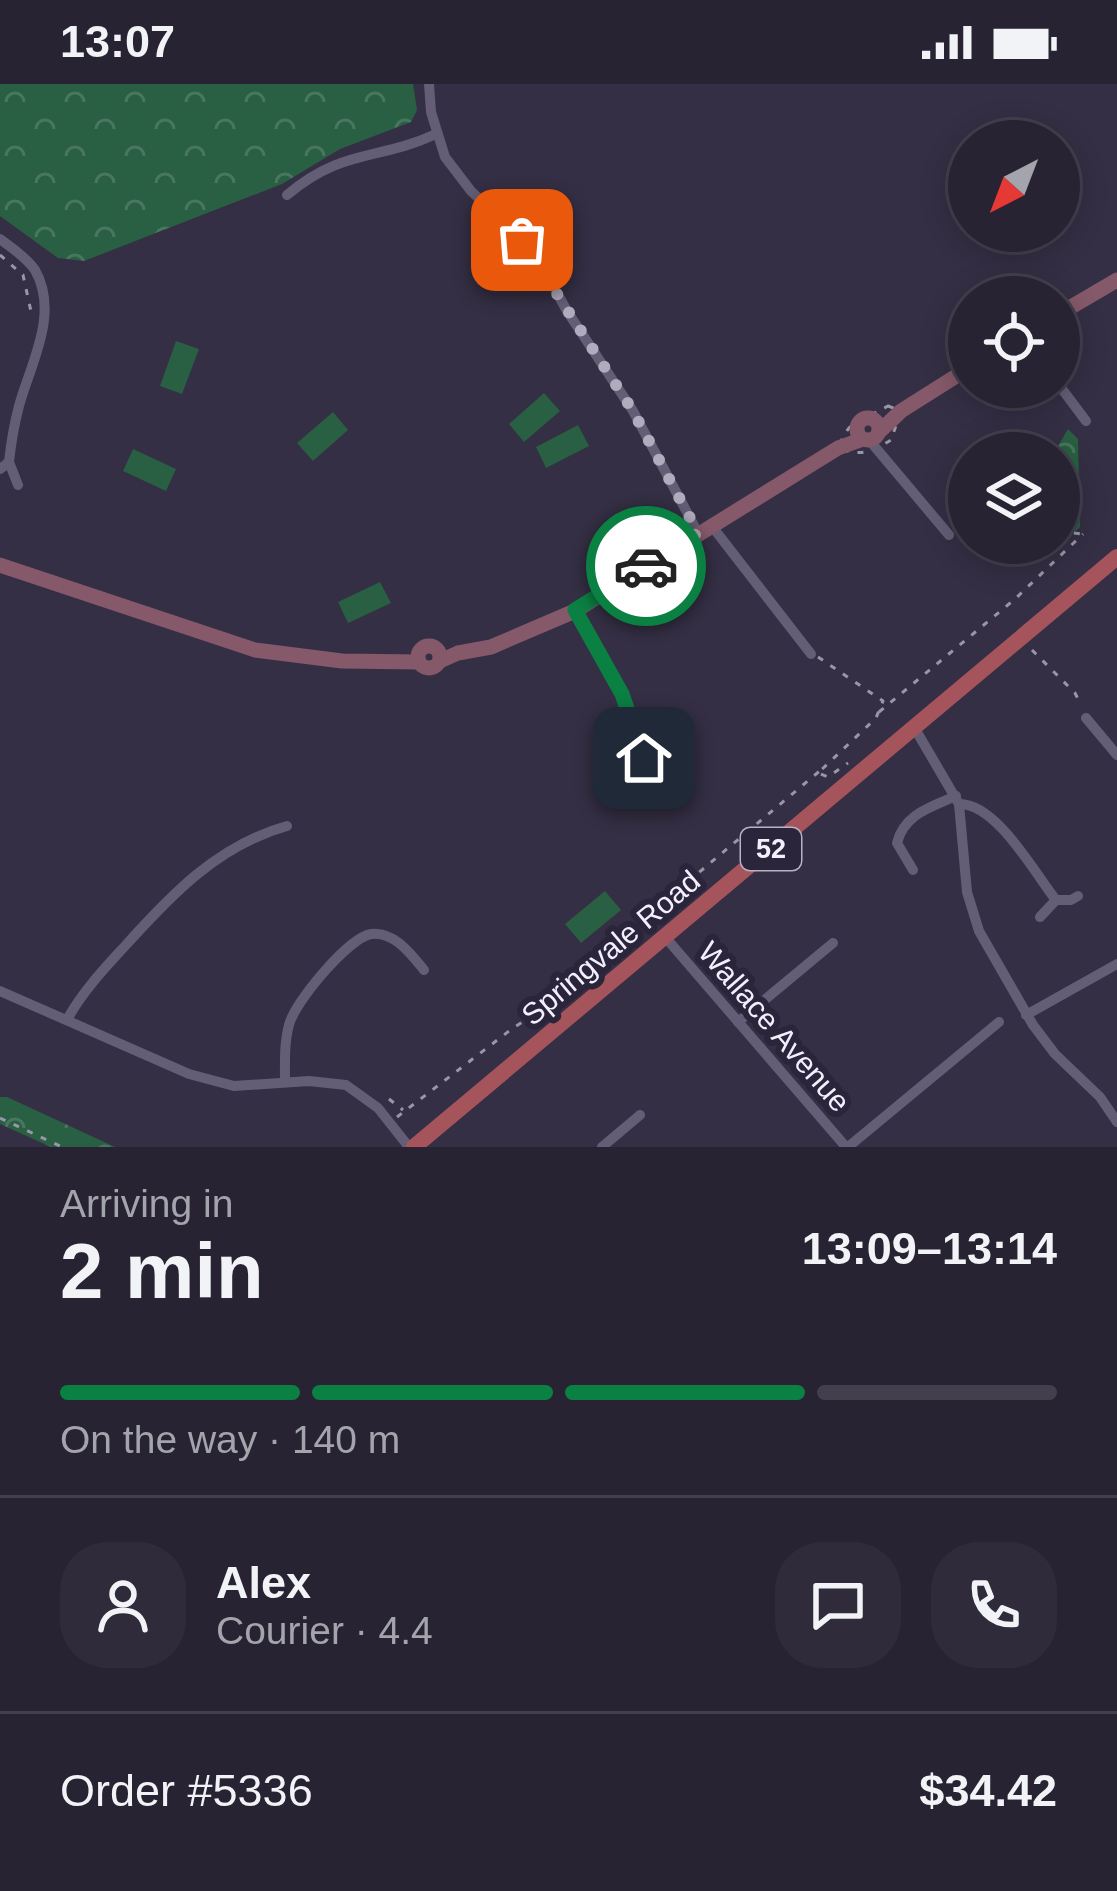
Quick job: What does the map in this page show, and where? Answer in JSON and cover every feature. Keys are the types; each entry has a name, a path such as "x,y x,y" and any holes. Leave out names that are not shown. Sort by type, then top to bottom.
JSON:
{"main road":[{"path":"1080,302 1117,280"},
{"path":"0,565 255,650 342,661 419,657 428,646 439,656 491,647 575,610 948,381"},
{"name":"Springvale Road","path":"412,1147 1117,557"}],"street":[{"path":"429,84 436,134 458,175 522,240 545,271 705,529 812,654"},
{"path":"287,195 336,162 436,134"},
{"path":"0,238 35,271 42,299 38,358 4,465 18,485"},
{"path":"1076,408 1086,421"},
{"path":"870,432 948,533"},
{"path":"575,610 622,694 644,758"},
{"path":"1086,718 1117,755"},
{"path":"914,728 957,800 971,913 1026,1015 1117,1122"},
{"path":"913,870 897,842 901,828 923,811 957,800 995,820 1056,900"},
{"path":"68,1018 80,996 166,899 234,847 286,826"},
{"path":"1040,917 1056,900 1078,896"},
{"path":"285,1082 290,1021 300,999 356,941 372,934 390,937 424,970"},
{"name":"Wallace Avenue","path":"666,938 847,1147"},
{"path":"738,1022 833,943"},
{"path":"1026,1015 1117,964"},
{"path":"0,991 189,1074 234,1087 285,1082 346,1085 366,1098 412,1147"},
{"path":"847,1147 998,1022"},
{"path":"1100,1097 1116,1090"},
{"path":"602,1147 640,1115"}],"path":[{"path":"0,256 23,275 33,320"},
{"path":"838,448 860,416 888,406 901,411"},
{"path":"872,765 862,754 828,777 818,773 879,712 1052,564"},
{"path":"1031,648 1076,693 1086,718"},
{"path":"812,654 883,700 879,712"},
{"path":"390,1123 513,1028 567,994 665,901 822,769"},
{"path":"389,1099 405,1111"},
{"path":"0,1118 62,1147"}],"green space":[{"path":"0,84 413,84 417,110 411,122 340,149 282,184 84,261 58,258 0,216"},
{"path":"176,341 199,349 182,394 160,386"},
{"path":"544,393 560,411 524,442 509,424"},
{"path":"333,412 348,430 313,461 297,443"},
{"path":"578,425 589,446 546,468 536,447"},
{"path":"133,449 176,469 166,491 123,471"},
{"path":"380,582 391,603 348,623 338,602"},
{"path":"605,891 621,910 581,943 565,924"},
{"path":"0,1097 115,1147 51,1147 0,1124"}],"way so far":[{"path":"522,240 633,411 698,533 646,566"}],"route":[{"path":"644,758 622,694 575,610 646,566"}]}
